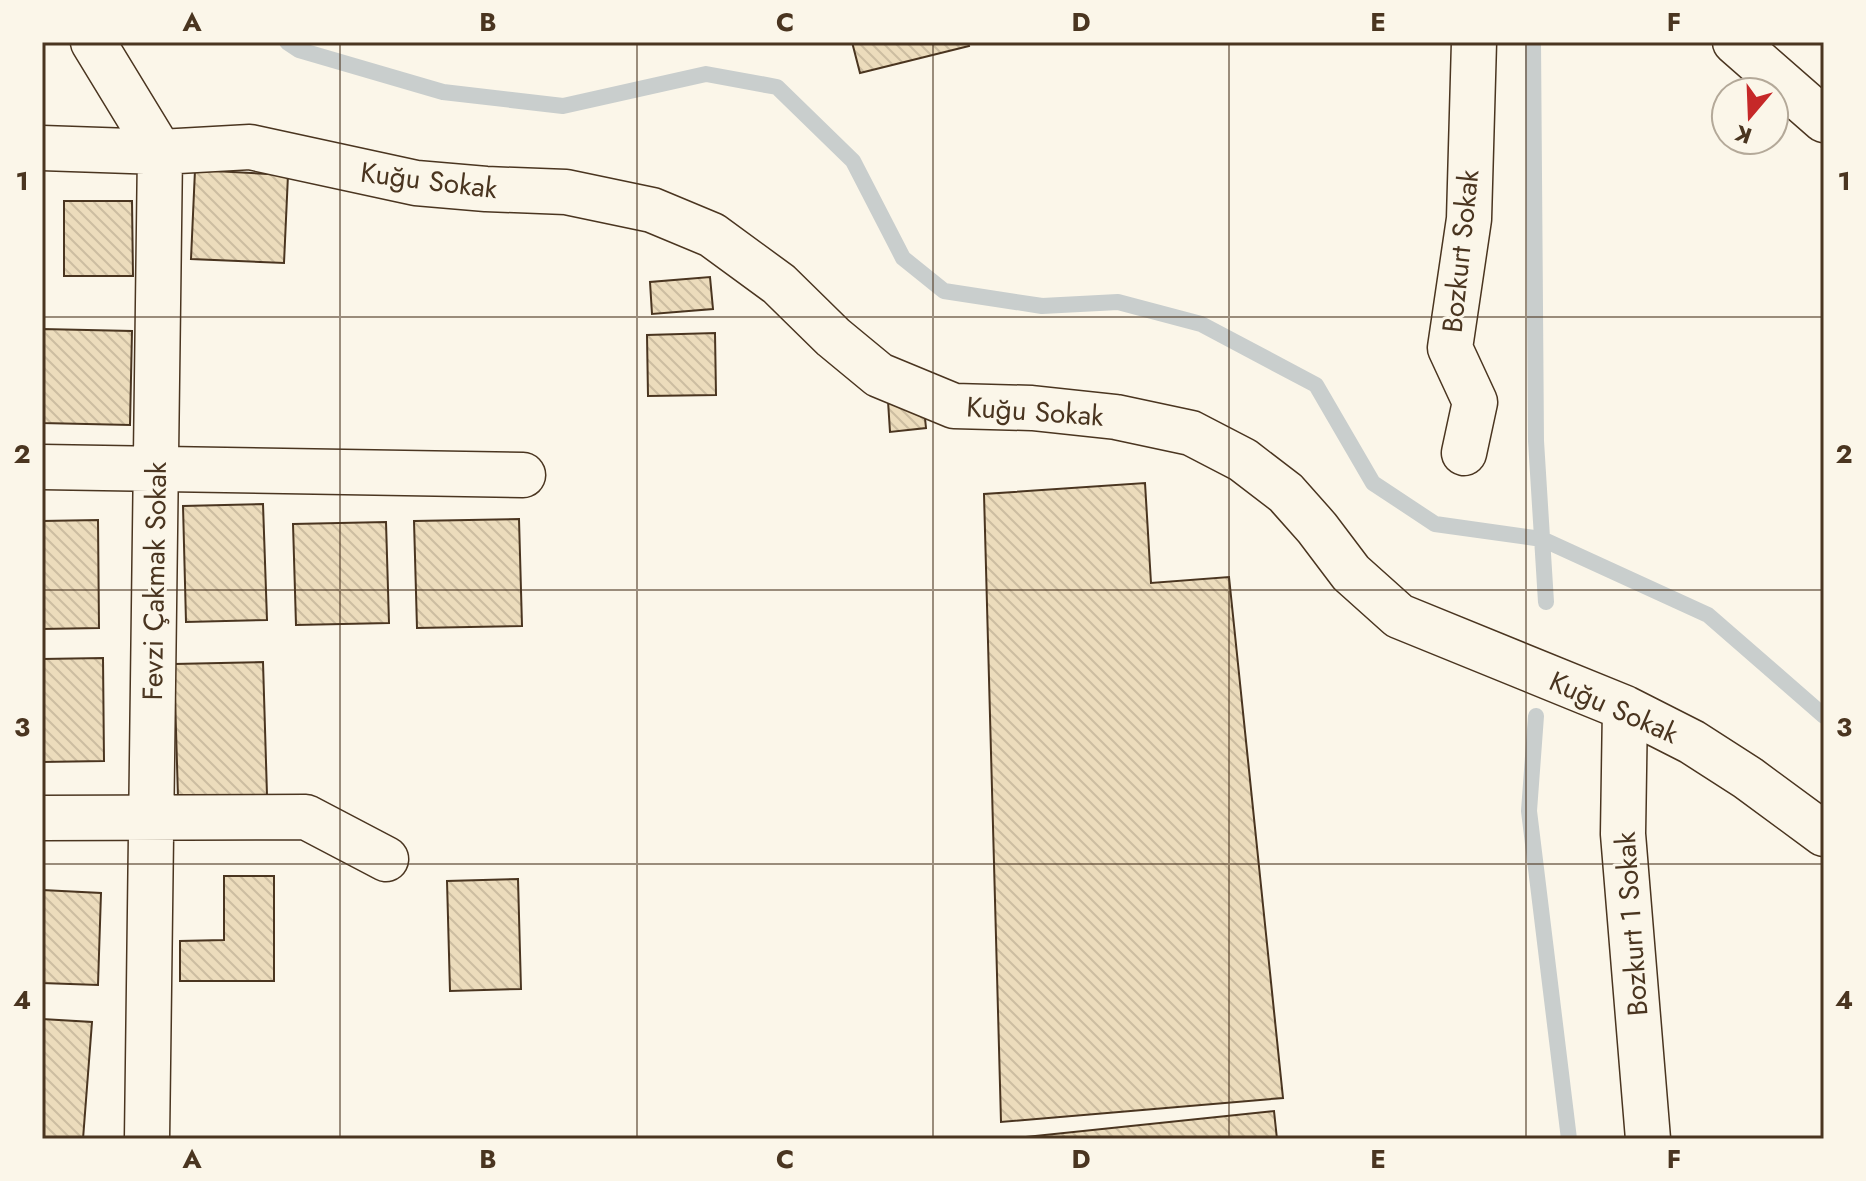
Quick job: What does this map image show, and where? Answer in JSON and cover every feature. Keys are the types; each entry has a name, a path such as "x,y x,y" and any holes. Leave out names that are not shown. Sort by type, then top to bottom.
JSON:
{"street":[{"path":"93,42 160,152"},
{"name":"Bozkurt Sokak","path":"1464,453 1475,402 1450,348 1469,219 1474,42"},
{"path":"1735,42 1824,120"},
{"name":"Kuğu Sokak","path":"42,148 160,152 250,147 416,183 566,192 652,210 712,235 779,284 833,337 879,375 954,406 1032,408 1116,417 1191,433 1243,460 1286,493 1351,573 1399,616 1625,708 1703,749 1824,834"},
{"name":"Fevzi Çakmak Sokak","path":"147,1139 160,152"},
{"path":"42,467 523,475"},
{"name":"Bozkurt 1 Sokak","path":"1625,708 1623,834 1648,1139"},
{"path":"42,818 306,817 386,859"}],"building":[{"path":"852,42 968,42 969,46 860,73"},
{"path":"195,170 288,175 284,263 191,259"},
{"path":"64,201 132,201 133,276 64,276"},
{"path":"710,277 713,309 652,314 650,282"},
{"path":"42,329 132,331 130,425 42,423"},
{"path":"715,333 716,395 648,396 647,335"},
{"path":"923,398 926,428 890,432 888,401"},
{"path":"1145,483 1151,583 1229,577 1283,1098 1001,1122 984,494"},
{"path":"263,504 267,620 186,622 183,506"},
{"path":"519,519 522,626 417,628 414,521"},
{"path":"98,520 99,628 42,629 42,521"},
{"path":"386,522 389,623 296,625 293,524"},
{"path":"103,658 104,761 42,762 42,659"},
{"path":"263,662 267,795 178,797 174,664"},
{"path":"224,876 274,876 274,981 180,981 180,941 224,940"},
{"path":"518,879 521,989 450,991 447,881"},
{"path":"42,890 101,893 98,985 42,983"},
{"path":"42,1019 92,1022 83,1139 42,1139"},
{"path":"1274,1111 1277,1139 1006,1139"}],"waterway":[{"path":"287,42 299,50 443,92 563,106 706,74 777,87 853,161 903,258 944,291 1042,306 1118,302 1201,324 1316,385 1373,483 1435,524 1542,539 1708,615 1824,716"},
{"path":"1533,42 1536,441 1546,602"},
{"path":"1536,716 1529,811 1569,1139"}]}
